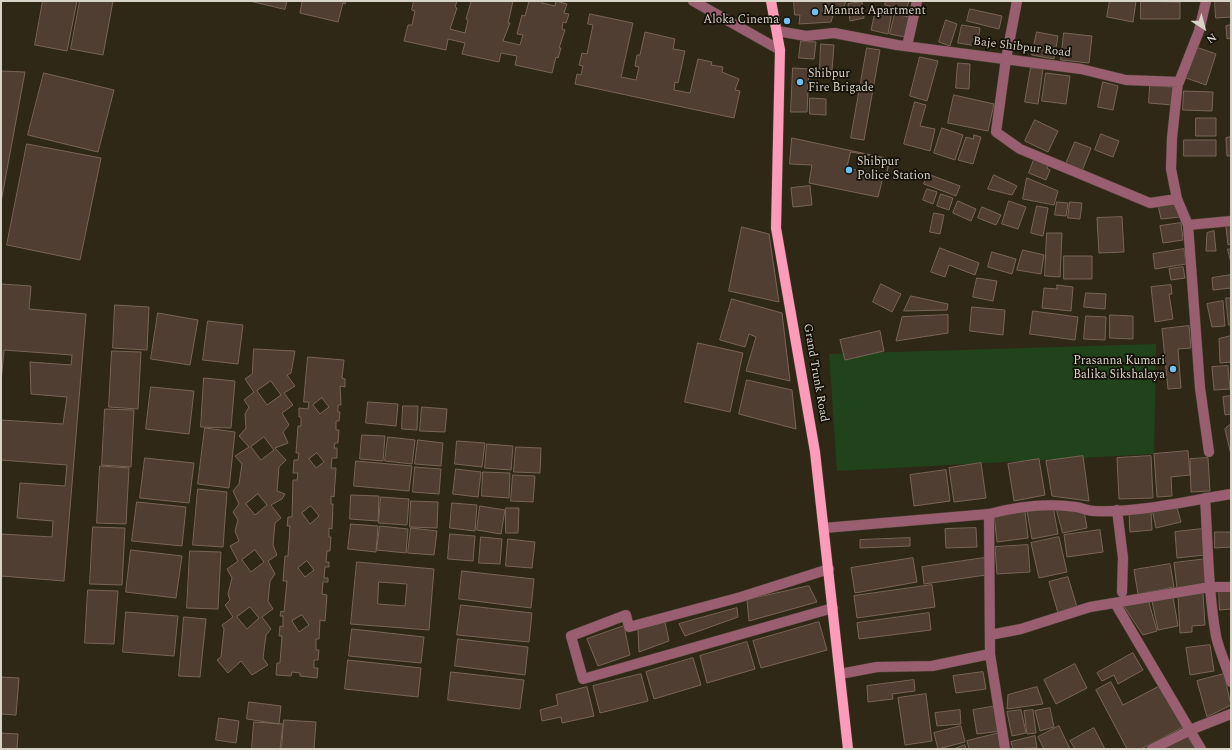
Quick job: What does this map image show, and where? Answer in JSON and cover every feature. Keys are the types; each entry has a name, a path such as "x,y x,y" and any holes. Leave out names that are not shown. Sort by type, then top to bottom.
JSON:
{"main road":[{"name":"Grand Trunk Road","path":"771,1 780,50 776,228 815,452 848,749"}],"street":[{"path":"693,1 780,50"},
{"path":"907,46 917,1"},
{"path":"1017,1 1006,59 996,132 1020,149 1150,204 1177,199"},
{"path":"1206,1 1198,31 1178,82 1172,138 1171,169 1177,199 1188,225 1200,388 1209,452"},
{"name":"Baje Shibpur Road","path":"777,31 806,36 834,33 907,46 1081,69 1126,80 1178,82"},
{"path":"1188,225 1231,221"},
{"path":"824,528 989,514 1009,509 1052,506 1076,507 1093,511 1135,509 1231,494"},
{"path":"1205,498 1210,587 1217,638 1231,682"},
{"path":"1118,510 1123,558 1122,592"},
{"path":"989,514 990,654 1005,749"},
{"path":"829,570 741,597 629,627 626,615 571,636 583,679 833,608"},
{"path":"990,634 1021,629 1090,607 1210,587 1231,587"},
{"path":"1115,603 1201,749"},
{"path":"840,674 877,667 932,666 990,654"},
{"path":"1152,749 1190,730 1231,714"}],"green space":[{"path":"1156,344 1154,454 837,471 829,354"}],"building":[{"path":"43,1 77,1 67,51 35,45"},
{"path":"80,1 113,1 103,55 71,49"},
{"path":"250,1 287,1 285,9"},
{"path":"297,1 346,1 345,4 343,3 338,22 300,13 302,2"},
{"path":"414,1 457,1 455,7 457,8 450,29 465,33 470,1 513,1 508,23 510,23 503,41 520,45 523,35 517,34 522,15 525,16 529,1 543,1 542,3 555,6 556,1 567,4 564,13 569,14 566,23 563,22 562,29 565,30 559,48 561,48 558,58 556,57 552,73 515,65 517,56 501,53 499,62 462,54 465,43 448,39 446,50 404,41 408,25 412,25 415,11 412,10"},
{"name":"Mannat Apartment","path":"794,1 846,1 843,9 835,9 831,22 799,24 800,15 795,15"},
{"path":"886,1 909,1 906,10 885,5"},
{"path":"1110,1 1136,1 1133,22 1107,17"},
{"path":"1141,1 1180,2 1180,19 1141,19"},
{"path":"1215,1 1231,1 1231,17 1216,18"},
{"path":"862,2 864,18 850,21 848,4"},
{"path":"970,9 1002,16 999,29 967,21"},
{"path":"884,10 892,12 888,34 871,30 875,12 883,14"},
{"path":"590,14 633,23 621,77 636,80 639,67 635,66 637,55 640,55 645,32 675,39 673,49 685,51 678,83 675,82 674,90 690,93 698,59 712,62 711,65 723,67 722,72 739,79 735,90 740,91 734,118 575,84 577,74 581,75 583,66 579,65 582,53 587,54 593,25 588,24"},
{"path":"895,14 909,17 905,37 890,34"},
{"path":"946,20 957,24 950,46 939,42"},
{"path":"962,25 980,28 977,46 958,43"},
{"path":"1231,25 1231,38 1227,39 1226,26"},
{"path":"1037,32 1058,36 1054,59 1032,55"},
{"path":"1064,33 1092,36 1089,63 1061,60"},
{"path":"801,41 816,42 814,59 799,58"},
{"path":"821,44 834,45 832,70 820,69"},
{"path":"1196,47 1216,54 1206,85 1186,78"},
{"path":"867,48 880,50 864,140 851,138"},
{"path":"920,57 938,61 927,101 910,96"},
{"path":"958,63 970,64 969,89 956,88"},
{"name":"Shibpur Fire Brigade","path":"793,68 809,69 807,112 791,112"},
{"path":"1031,68 1043,69 1038,104 1025,102"},
{"path":"1,71 25,72 1,202"},
{"path":"44,73 114,90 98,152 28,135"},
{"path":"1046,73 1070,76 1066,104 1042,101"},
{"path":"1103,82 1118,86 1113,110 1098,107"},
{"path":"1150,86 1173,87 1172,105 1149,103"},
{"path":"1184,91 1213,92 1212,111 1183,110"},
{"path":"954,95 994,104 988,131 948,123"},
{"path":"810,98 826,99 826,115 810,114"},
{"path":"915,102 926,105 920,126 935,129 930,151 904,144"},
{"path":"1196,118 1216,118 1216,136 1196,136"},
{"path":"1035,120 1058,131 1048,152 1025,141"},
{"path":"942,128 963,135 955,160 934,153"},
{"path":"1101,134 1119,141 1113,157 1095,150"},
{"path":"974,135 981,137 973,164 958,160 966,137 973,139"},
{"path":"1231,137 1231,156 1227,156 1226,138"},
{"name":"Shibpur Police Station","path":"792,138 890,159 886,176 883,177 878,197 809,183 812,165 790,164"},
{"path":"1184,140 1216,140 1216,156 1184,156"},
{"path":"1075,142 1091,148 1082,171 1066,164"},
{"path":"27,144 101,158 80,260 7,245"},
{"path":"851,152 890,159 886,176 847,168"},
{"path":"1035,157 1049,163 1047,168 1050,170 1046,180 1029,173"},
{"path":"928,174 960,186 956,196 924,184"},
{"path":"994,175 1017,186 1012,195 988,189"},
{"path":"1027,178 1058,191 1054,205 1023,199"},
{"path":"810,186 812,205 793,207 791,188"},
{"path":"927,189 937,192 933,204 923,200"},
{"path":"941,194 953,198 949,210 937,206"},
{"path":"958,201 976,209 971,221 953,213"},
{"path":"1009,201 1026,207 1018,229 1002,224"},
{"path":"1057,202 1068,203 1066,216 1055,215"},
{"path":"1070,202 1082,203 1080,219 1068,218"},
{"path":"1176,203 1180,217 1161,219 1158,205"},
{"path":"1037,206 1048,208 1043,236 1031,233"},
{"path":"982,207 1001,215 996,225 978,218"},
{"path":"934,213 944,215 940,234 930,232"},
{"path":"1122,217 1124,252 1099,253 1097,218"},
{"path":"1181,223 1183,240 1163,243 1160,226"},
{"path":"1231,226 1231,244 1228,245 1226,227"},
{"path":"742,227 769,234 779,302 729,291"},
{"path":"1214,231 1216,251 1206,251 1207,233"},
{"path":"1047,233 1062,233 1060,277 1045,276"},
{"path":"940,248 979,263 975,275 949,265 945,277 931,272"},
{"path":"1184,249 1186,264 1155,269 1153,254"},
{"path":"1228,249 1231,249 1231,263"},
{"path":"1023,250 1044,255 1041,274 1017,270"},
{"path":"992,252 1016,259 1012,274 988,267"},
{"path":"1064,256 1092,256 1092,279 1064,279"},
{"path":"1183,267 1185,278 1171,280 1169,269"},
{"path":"1231,275 1231,288 1213,290 1212,278"},
{"path":"977,278 997,281 993,301 973,297"},
{"path":"1,284 31,286 29,309 86,314 64,581 1,576 1,534 52,537 53,521 17,518 20,483 65,486 67,465 1,460 1,420 63,424 67,397 31,394 30,362 71,365 72,355 4,350 1,382"},
{"path":"881,284 901,294 892,312 873,302"},
{"path":"1057,285 1073,287 1071,311 1042,308 1044,288 1057,289"},
{"path":"1171,285 1172,294 1169,294 1173,319 1155,322 1151,287"},
{"path":"1086,293 1106,294 1105,309 1084,307"},
{"path":"911,296 948,304 947,310 904,311"},
{"path":"1226,298 1231,298 1231,325 1229,325"},
{"path":"732,299 782,313 790,381 746,371 756,337 749,334 745,347 720,340"},
{"path":"1223,301 1225,326 1212,327 1207,304"},
{"path":"115,305 149,307 147,350 113,348"},
{"path":"972,307 1005,310 1003,335 970,331"},
{"path":"1033,311 1078,317 1075,340 1030,334"},
{"path":"158,313 198,320 190,365 151,359"},
{"path":"948,315 948,333 896,341 902,317"},
{"path":"1110,315 1133,316 1133,339 1110,338"},
{"path":"1086,316 1106,317 1105,340 1084,339"},
{"path":"208,321 243,325 238,364 203,360"},
{"name":"Prasanna Kumari Balika Sikshalaya","path":"1189,326 1191,348 1178,349 1181,388 1168,389 1162,329"},
{"path":"880,331 884,351 845,360 840,340"},
{"path":"1231,336 1231,362 1220,363 1219,339"},
{"path":"698,343 743,353 730,412 685,402"},
{"path":"254,349 295,351 291,373 287,375 295,386 284,393 293,405 282,413 289,425 283,432 288,443 275,448 286,460 279,467 277,491 285,494 282,499 271,505 281,518 275,523 273,545 277,555 268,561 275,574 270,581 268,601 273,609 262,617 271,629 266,635 263,658 268,665 252,675 241,661 228,673 217,660 221,657 224,629 222,625 233,617 225,605 230,600 228,594 232,578 227,569 238,561 230,546 239,541 235,531 238,520 233,512 239,504 233,491 239,484 242,464 235,456 249,447 239,436 246,428 245,414 249,407 244,400 254,392 245,379 252,374","holes":["271,381 281,395 267,405 257,391","264,437 274,450 261,460 251,447","258,494 267,505 255,515 246,504","255,550 264,562 251,572 242,560","250,607 259,618 247,629 237,617"]},
{"path":"112,351 141,352 138,409 109,407"},
{"path":"308,357 344,360 342,378 345,379 345,387 340,386 341,405 338,405 338,412 340,412 339,421 336,421 336,430 339,430 338,443 335,443 334,448 337,448 337,458 332,458 331,468 336,468 334,497 331,496 331,504 333,504 332,529 329,528 329,537 331,537 330,551 327,551 326,562 329,562 329,567 325,567 324,578 328,578 328,582 323,582 322,594 327,595 325,621 320,620 319,639 316,639 316,650 319,650 318,660 314,660 314,668 318,668 317,678 300,676 300,673 292,672 291,676 276,675 277,663 280,663 282,636 279,636 280,626 283,627 283,616 280,616 281,611 284,612 287,581 283,581 285,556 288,556 290,526 287,526 288,517 292,517 293,480 297,480 298,473 293,473 294,460 298,460 299,453 296,453 298,426 301,426 299,408 308,409 309,402 304,402","holes":["322,398 329,407 320,414 313,405","317,453 324,462 316,468 309,459","311,506 319,516 310,524 302,513","307,561 314,570 305,577 298,568","302,615 309,625 299,632 292,621"]},
{"path":"1228,366 1230,389 1214,390 1212,367"},
{"path":"204,378 235,381 231,428 201,427"},
{"path":"747,380 792,390 796,429 739,414"},
{"path":"151,387 194,391 189,434 146,429"},
{"path":"1231,396 1231,414 1225,415 1223,397"},
{"path":"368,402 398,404 396,426 366,423"},
{"path":"403,406 418,406 417,430 402,429"},
{"path":"422,407 447,409 445,432 420,431"},
{"path":"105,409 134,410 131,467 102,465"},
{"path":"1231,424 1231,455 1225,429"},
{"path":"205,428 235,432 229,488 198,484"},
{"path":"362,435 385,436 383,461 360,459"},
{"path":"388,437 415,440 412,464 385,461"},
{"path":"418,440 443,443 441,466 415,464"},
{"path":"457,441 485,443 482,467 455,464"},
{"path":"487,444 513,446 511,470 485,468"},
{"path":"516,447 541,448 540,473 514,472"},
{"path":"1188,451 1190,475 1171,477 1172,496 1157,497 1154,454"},
{"path":"1083,456 1089,501 1052,496 1046,461"},
{"path":"1151,456 1153,498 1119,499 1117,458"},
{"path":"145,458 194,463 189,503 140,498"},
{"path":"1208,458 1210,491 1191,492 1190,459"},
{"path":"1039,459 1045,495 1014,501 1008,464"},
{"path":"356,461 412,466 409,491 354,486"},
{"path":"981,463 986,498 954,502 949,468"},
{"path":"100,466 129,468 126,524 97,523"},
{"path":"415,467 441,469 439,494 413,492"},
{"path":"456,469 481,472 478,497 453,494"},
{"path":"946,470 950,501 914,506 910,475"},
{"path":"483,472 510,473 509,498 482,496"},
{"path":"513,475 535,476 533,502 511,501"},
{"path":"198,489 227,492 223,547 193,545"},
{"path":"351,495 379,496 378,521 350,519"},
{"path":"381,497 409,499 407,525 379,523"},
{"path":"411,501 438,502 437,528 410,527"},
{"path":"137,502 186,507 182,546 132,541"},
{"path":"452,503 477,505 475,531 450,528"},
{"path":"1176,504 1181,522 1156,528 1152,509"},
{"path":"480,506 505,510 501,534 477,530"},
{"path":"1053,506 1058,534 1032,539 1027,511"},
{"path":"1056,507 1084,511 1087,528 1063,533"},
{"path":"506,508 519,508 518,533 506,533"},
{"path":"1025,511 1028,538 997,542 994,515"},
{"path":"1151,511 1152,530 1130,532 1129,513"},
{"path":"351,524 378,526 376,552 348,549"},
{"path":"380,526 408,529 406,553 377,550"},
{"path":"93,527 125,528 122,585 90,584"},
{"path":"411,528 437,531 434,555 408,553"},
{"path":"976,528 977,547 946,548 945,529"},
{"path":"1202,529 1205,555 1177,558 1175,532"},
{"path":"1100,530 1103,552 1067,557 1064,535"},
{"path":"1215,532 1231,532 1231,547 1215,548"},
{"path":"450,534 475,536 473,561 448,559"},
{"path":"481,537 502,539 500,564 479,563"},
{"path":"1059,537 1067,572 1039,578 1031,543"},
{"path":"910,538 910,546 860,548 860,540"},
{"path":"508,539 535,542 532,568 506,566"},
{"path":"1028,545 1030,572 997,574 995,547"},
{"path":"131,550 182,556 176,598 126,592"},
{"path":"190,551 221,552 218,609 187,608"},
{"path":"913,558 917,582 855,593 851,568"},
{"path":"984,558 986,575 924,584 922,567"},
{"path":"1206,559 1209,584 1177,588 1174,563"},
{"path":"357,562 434,569 429,630 351,624","holes":["379,582 407,584 405,606 378,604"]},
{"path":"1170,564 1174,587 1138,594 1134,570"},
{"path":"462,571 534,579 531,608 459,599"},
{"path":"1068,577 1077,607 1058,613 1049,582"},
{"path":"932,585 935,607 857,618 854,596"},
{"path":"809,586 817,602 749,621 747,600"},
{"path":"1219,589 1231,589 1231,609 1220,610"},
{"path":"88,590 118,591 114,644 85,643"},
{"path":"1203,594 1205,625 1192,626 1192,632 1180,633 1178,595"},
{"path":"1173,597 1178,626 1158,630 1152,601"},
{"path":"1148,599 1157,631 1143,635 1123,605"},
{"path":"461,605 532,613 529,642 457,635"},
{"path":"737,608 738,617 685,636 679,624"},
{"path":"126,612 178,616 174,656 123,652"},
{"path":"929,613 931,630 859,639 857,623"},
{"path":"184,617 206,619 200,677 179,676"},
{"path":"665,622 669,641 639,652 638,630"},
{"path":"819,622 827,650 761,668 753,641"},
{"path":"624,626 630,655 598,666 587,639"},
{"path":"352,629 424,637 421,663 349,656"},
{"path":"458,639 528,647 525,675 455,666"},
{"path":"747,642 755,669 707,683 700,656"},
{"path":"1210,645 1214,671 1190,675 1186,648"},
{"path":"1133,653 1143,670 1118,684 1114,675 1102,681 1097,673"},
{"path":"693,658 701,685 654,699 646,672"},
{"path":"348,660 421,668 418,697 345,689"},
{"path":"1075,664 1087,688 1056,704 1044,680"},
{"path":"451,672 524,680 520,709 448,700"},
{"path":"983,672 986,689 956,693 953,676"},
{"path":"641,674 648,701 600,713 593,686"},
{"path":"1224,674 1231,705 1207,717 1197,681"},
{"path":"1,677 19,678 16,715 1,714"},
{"path":"914,680 915,691 892,694 893,699 868,702 867,686"},
{"path":"1111,682 1123,705 1163,684 1185,726 1141,749 1127,749 1096,690"},
{"path":"587,687 594,716 562,723 561,717 542,721 540,710 558,705 556,695"},
{"path":"1037,687 1043,704 1007,709 1008,695"},
{"path":"926,694 932,741 905,745 898,698"},
{"path":"249,702 281,706 279,724 247,719"},
{"path":"997,706 1001,731 977,734 973,710"},
{"path":"1050,708 1054,727 1040,731 1035,711"},
{"path":"960,710 961,724 937,726 935,713"},
{"path":"1021,710 1026,733 1012,736 1007,712"},
{"path":"1033,710 1036,733 1027,734 1024,711"},
{"path":"219,718 239,721 236,743 216,740"},
{"path":"284,720 316,722 314,749 282,749"},
{"path":"254,722 283,724 280,749 252,749"},
{"path":"961,726 965,742 938,749 934,733"},
{"path":"1059,726 1070,749 1044,749 1038,737"},
{"path":"1094,728 1105,749 1075,749 1070,741"},
{"path":"1,733 18,734 17,749 1,749"},
{"path":"1000,733 1004,749 969,749 967,741"},
{"path":"1186,735 1196,749 1168,749 1167,747"},
{"path":"1035,736 1037,748 1013,749 1011,742"},
{"path":"965,745 966,749 954,749"}],"place":[{"name":"Mannat Apartment","path":"815,12"},
{"name":"Aloka Cinema","path":"787,21"},
{"name":"Shibpur Fire Brigade","path":"800,82"},
{"name":"Shibpur Police Station","path":"849,170"},
{"name":"Prasanna Kumari Balika Sikshalaya","path":"1173,369"}]}
